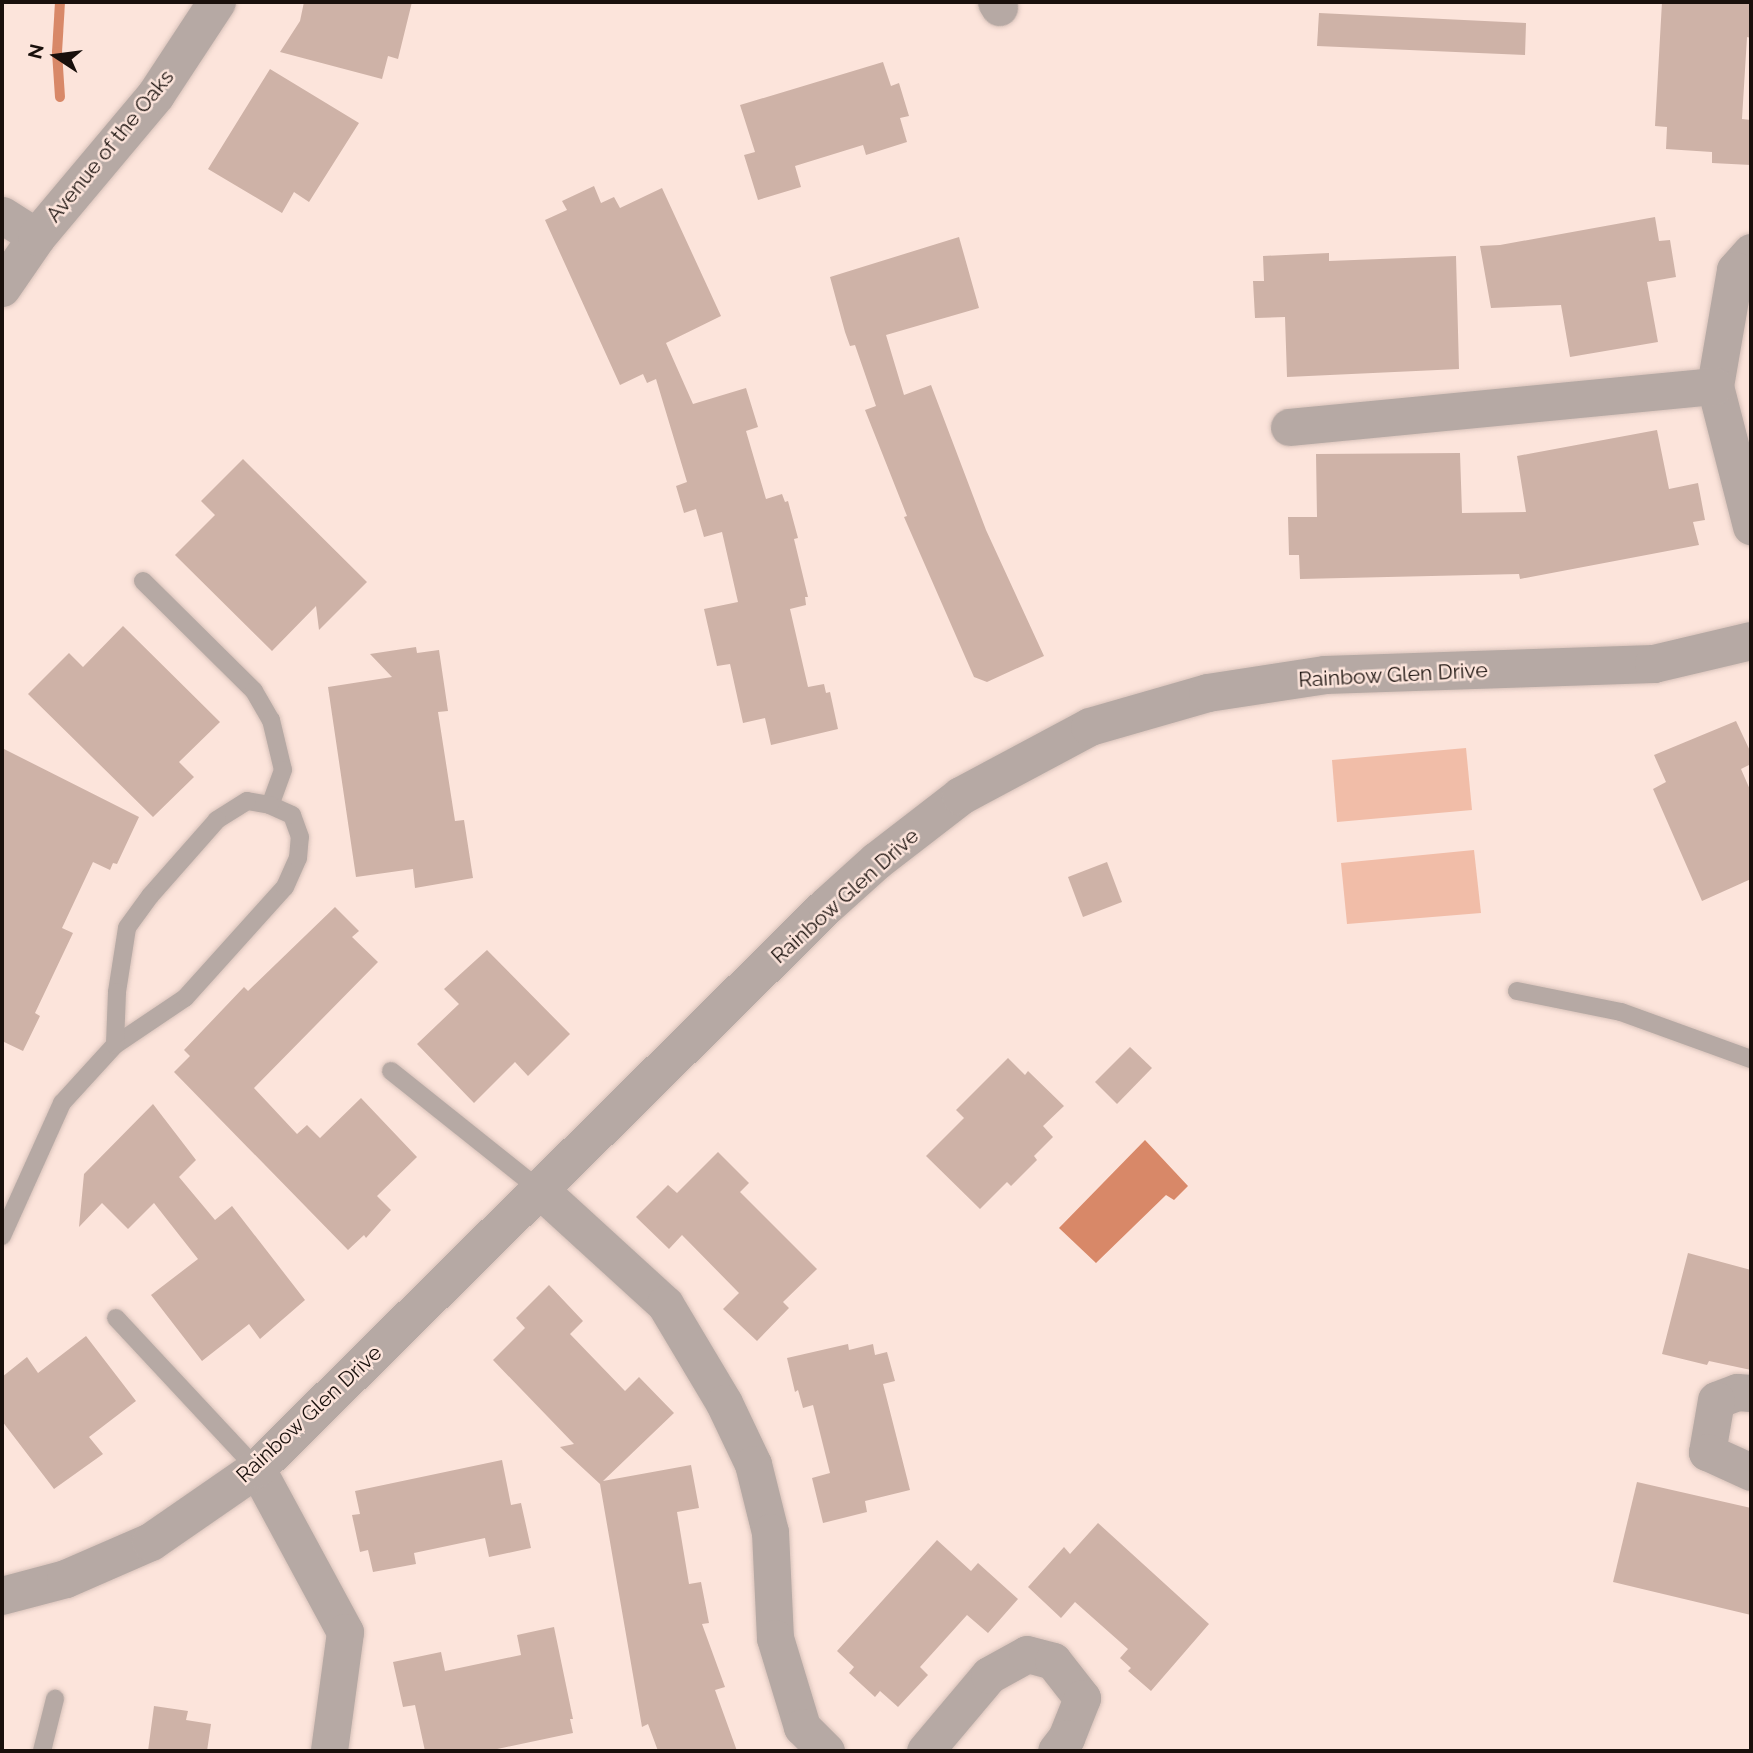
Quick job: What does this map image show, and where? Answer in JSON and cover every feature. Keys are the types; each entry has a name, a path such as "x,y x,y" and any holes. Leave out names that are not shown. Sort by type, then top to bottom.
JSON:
{"street":[{"name":"Avenue of the Oaks","path":"2,288 37,237 156,95 217,2"},
{"path":"2,215 37,237"},
{"path":"1751,251 1735,270 1714,386 1751,526"},
{"path":"1289,427 1714,386"},
{"name":"Rainbow Glen Drive","path":"2,1596 66,1579 151,1542 257,1469 877,860 961,796 1090,727 1208,693 1325,675 1654,664 1751,641"},
{"path":"540,1190 665,1304 724,1403 753,1464 770,1532 775,1638 802,1727 826,1751"},
{"path":"1751,1394 1737,1392 1716,1400 1707,1452 1751,1472"},
{"path":"257,1469 345,1632 330,1751"},
{"path":"925,1751 989,1675 1027,1654 1053,1661 1082,1698 1066,1738 1056,1751"}],"lane":[{"path":"143,581 254,691 271,720 283,770 270,805"},
{"path":"2,1236 62,1103 115,1045 185,998 285,887 298,858 300,837 292,815 270,805 247,801 217,820 183,854 127,928 117,992 115,1045"},
{"path":"1517,990 1621,1012 1751,1059"},
{"path":"391,1071 540,1190"},
{"path":"116,1318 257,1469"},
{"path":"42,1751 55,1699"}],"shaded area":[{"path":"1466,748 1472,810 1337,822 1332,760"},
{"path":"1474,850 1481,913 1347,924 1341,863"},
{"path":"1145,1140 1188,1186 1174,1200 1166,1195 1096,1263 1059,1228"}],"building":[{"path":"304,2 412,2 398,59 388,56 382,79 280,52 300,21"},
{"path":"1662,2 1751,2 1751,38 1747,37 1742,119 1751,120 1751,165 1712,163 1712,152 1666,149 1667,127 1655,126"},
{"path":"1319,13 1526,23 1525,55 1317,46"},
{"path":"883,62 891,86 899,83 909,116 900,118 907,142 866,155 863,145 795,166 801,187 758,200 744,155 755,152 740,105"},
{"path":"270,69 359,123 309,202 294,192 282,213 208,169"},
{"path":"594,186 601,203 614,197 620,208 662,188 721,316 666,343 693,404 746,388 758,427 746,431 766,499 782,494 785,502 788,501 798,538 794,539 808,597 805,597 806,605 790,609 808,687 824,684 826,693 830,692 838,729 771,745 765,718 743,723 730,664 717,666 704,609 738,602 722,532 704,537 696,509 684,513 676,486 687,482 656,379 647,383 643,374 620,385 545,220 567,210 562,201"},
{"path":"1655,217 1659,241 1670,240 1676,277 1647,282 1658,342 1570,357 1561,305 1491,308 1480,246 1500,245"},
{"path":"959,237 979,308 886,335 904,395 931,385 986,530 1044,656 987,682 974,677 904,517 907,516 865,410 876,406 855,345 850,346 845,332 830,277"},
{"path":"1329,253 1329,261 1456,256 1459,369 1287,377 1285,317 1255,318 1253,281 1264,281 1263,256"},
{"path":"1657,430 1669,489 1698,483 1705,520 1693,522 1699,545 1520,579 1519,574 1300,579 1299,555 1289,555 1288,517 1317,517 1316,454 1460,453 1462,513 1526,512 1517,456"},
{"path":"243,459 367,582 319,630 316,606 272,651 175,555 215,515 201,501"},
{"path":"123,626 220,722 179,762 194,777 153,817 28,694 69,653 83,667"},
{"path":"416,647 417,653 439,650 448,711 438,712 455,821 464,820 473,878 415,888 413,869 356,877 328,687 392,677 370,654"},
{"path":"1736,721 1751,753 1751,764 1741,769 1751,792 1751,879 1702,901 1653,789 1666,782 1654,755"},
{"path":"2,748 139,817 117,864 113,863 110,870 93,862 62,928 73,933 35,1013 40,1016 23,1051 2,1041"},
{"path":"1107,862 1122,902 1083,917 1068,877"},
{"path":"335,907 359,931 352,937 378,962 254,1088 297,1134 307,1125 320,1138 361,1098 417,1157 377,1196 391,1210 366,1238 364,1235 348,1250 174,1072 190,1056 184,1050 244,987 248,991"},
{"path":"487,950 570,1034 528,1076 515,1062 474,1103 417,1044 459,1004 444,989"},
{"path":"1130,1047 1152,1068 1117,1104 1095,1082"},
{"path":"1008,1058 1025,1075 1028,1071 1064,1106 1043,1126 1053,1137 1034,1156 1037,1160 1011,1186 1007,1182 980,1209 926,1156 964,1118 956,1110"},
{"path":"153,1104 196,1160 179,1177 215,1220 232,1206 305,1300 260,1339 249,1324 202,1361 151,1295 198,1259 154,1203 128,1229 102,1203 79,1227 84,1174"},
{"path":"718,1152 749,1183 740,1192 817,1269 783,1302 789,1308 757,1341 723,1309 739,1293 682,1235 669,1249 636,1217 668,1185 677,1193"},
{"path":"1688,1253 1751,1270 1751,1370 1709,1361 1707,1365 1662,1354"},
{"path":"549,1285 583,1321 570,1334 625,1391 639,1377 674,1413 603,1481 691,1465 699,1508 677,1512 689,1584 701,1582 709,1623 702,1624 725,1687 715,1690 737,1751 658,1751 648,1724 642,1727 600,1484 560,1447 574,1444 493,1360 525,1328 516,1318"},
{"path":"86,1336 136,1401 89,1437 103,1454 54,1489 2,1421 2,1377 27,1357 38,1373"},
{"path":"848,1344 849,1350 873,1344 875,1355 887,1352 895,1381 883,1384 910,1490 865,1501 867,1512 823,1523 812,1478 830,1473 813,1405 803,1408 798,1390 795,1392 787,1358"},
{"path":"502,1460 511,1505 521,1503 531,1548 489,1557 485,1538 414,1553 416,1564 373,1572 368,1550 360,1552 352,1515 360,1514 355,1491"},
{"path":"1637,1482 1751,1508 1751,1615 1613,1582"},
{"path":"1098,1523 1209,1624 1151,1691 1128,1671 1131,1668 1120,1658 1128,1649 1075,1602 1061,1618 1028,1587 1064,1547 1070,1554"},
{"path":"937,1540 971,1571 978,1563 1018,1599 988,1633 967,1615 920,1667 928,1675 898,1707 880,1691 875,1697 849,1673 854,1667 837,1651"},
{"path":"554,1627 573,1719 570,1719 573,1733 488,1751 425,1751 415,1705 403,1707 393,1662 441,1652 445,1671 521,1655 517,1635"},
{"path":"154,1706 188,1711 186,1720 211,1724 207,1751 148,1751"}],"waterway":[{"path":"60,2 57,52 60,97"}]}
